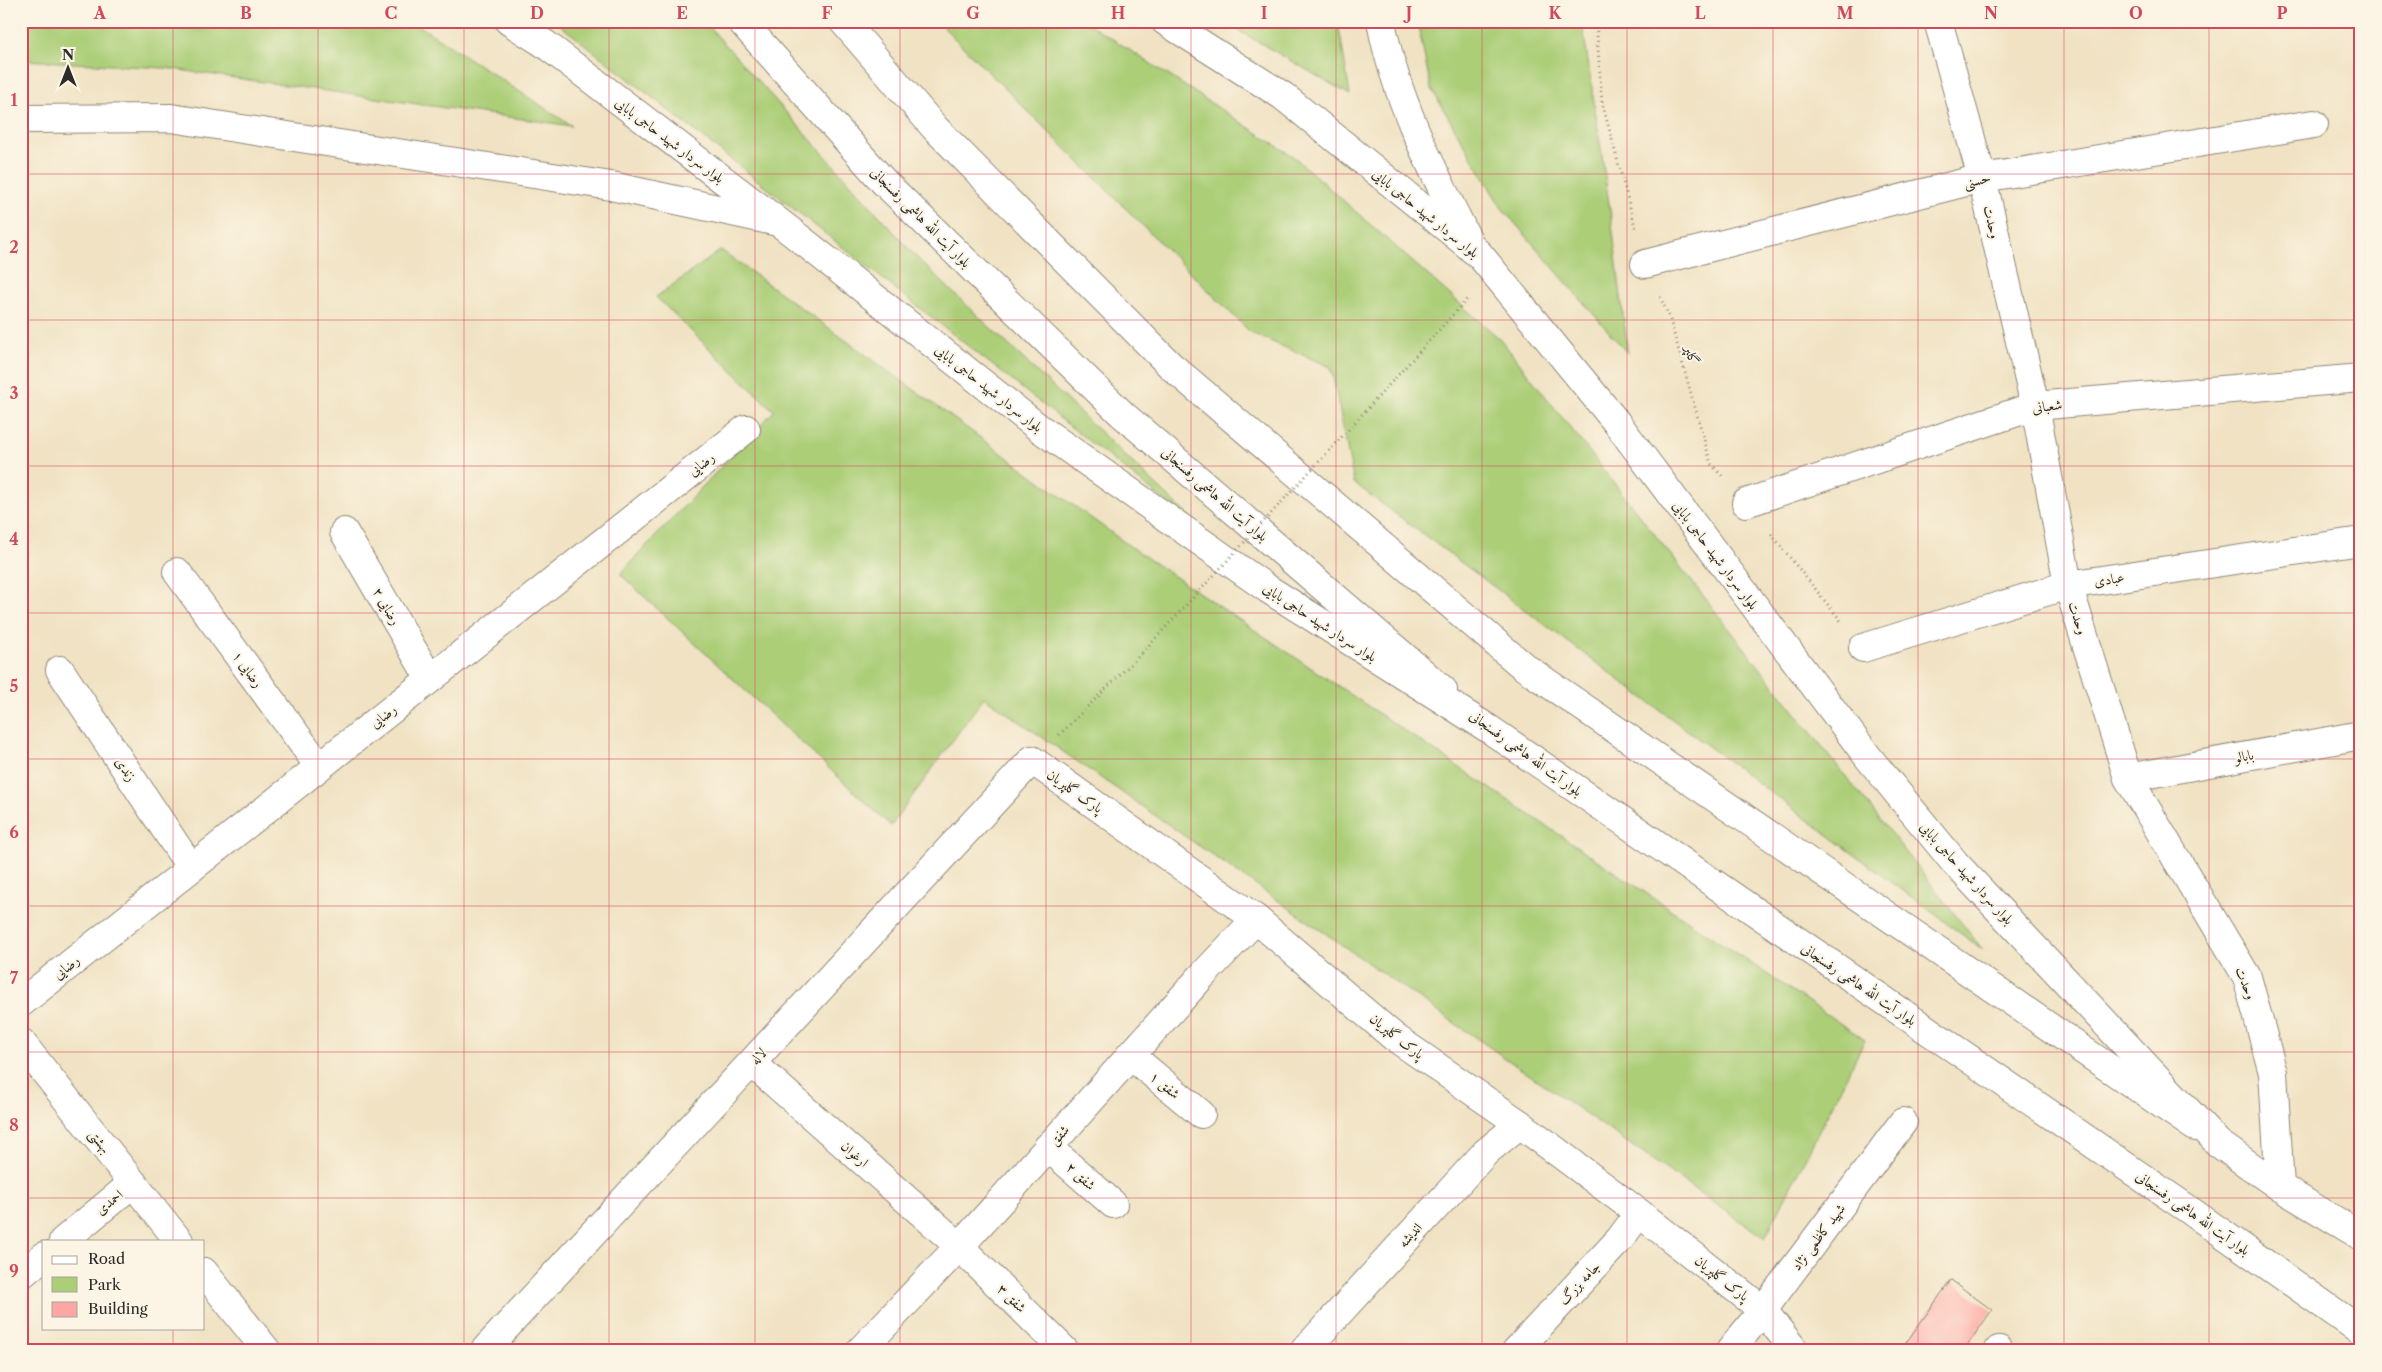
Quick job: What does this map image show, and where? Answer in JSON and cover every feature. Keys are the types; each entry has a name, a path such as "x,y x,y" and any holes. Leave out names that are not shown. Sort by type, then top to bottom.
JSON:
{"main road":[{"name":"بلوار سردار شهید حاجی بابایی","path":"509,21 545,44 778,222 1039,428 1268,589 1489,729"},
{"name":"بلوار آیت الله هاشمی رفسنجانی","path":"741,21 884,182 1122,414 1489,729 2361,1331"},
{"path":"843,21 935,128 1171,366 1523,666 2280,1187 2361,1236"},
{"name":"بلوار سردار شهید حاجی بابایی","path":"1165,21 1283,96 1473,250 1493,271 1617,423 1868,757 1949,856 2218,1143"},
{"path":"1381,21 1385,45 1424,154 1473,250"},
{"name":"وحدت","path":"1938,21 1982,178 2035,406 2068,585 2128,778 2246,978 2273,1073 2280,1187"},
{"path":"21,119 171,118 611,186 778,222"},
{"name":"حسنی","path":"1645,264 1982,178 2314,124"},
{"name":"شعبانی","path":"1746,503 2035,406 2361,378"},
{"name":"رضایی","path":"21,1003 746,429"},
{"name":"رضایی ۲","path":"344,532 430,679"},
{"name":"عبادی","path":"1864,648 2068,585 2361,540"},
{"name":"رضایی ۱","path":"177,572 319,766"},
{"name":"زندی","path":"60,670 191,868"},
{"name":"بابالو","path":"2128,778 2361,735"},
{"name":"پارک گلپریان","path":"1032,760 1256,919 1394,1037 1520,1124 1640,1213 1764,1310 1795,1351"},
{"name":"لاله","path":"484,1351 1032,760"},
{"name":"شفق","path":"860,1351 959,1246 1256,919"},
{"name":"بهشتی","path":"21,1042 178,1240"},
{"name":"شفق ۱","path":"1130,1056 1201,1114"},
{"name":"ارغوان","path":"752,1062 959,1246"},
{"name":"شهید کاظمی نژاد","path":"1730,1351 1764,1310 1903,1122"},
{"name":"اندیشه","path":"1304,1351 1486,1152 1520,1124"},
{"name":"شفق ۲","path":"1048,1147 1113,1204"},
{"name":"احمدی","path":"63,1240 133,1183"},
{"name":"جامه بزرگ","path":"1516,1351 1620,1239 1640,1213"},
{"name":"شفق ۳","path":"959,1246 1065,1351"},
{"path":"21,1274 42,1258"},
{"path":"205,1273 267,1351"}],"path":[{"name":"گلپر","path":"1596,21 1602,102 1645,264 1669,316 1711,464 1746,503 1864,648"},
{"path":"1032,760 1142,653 1493,271"}],"green space":[{"path":"21,21 412,21 572,126 165,68 21,60"},
{"path":"555,21 704,21 919,260 1212,538"},
{"path":"937,21 1085,21 1294,157 1501,340 1983,950 1354,483 1331,367 1251,333"},
{"path":"1222,21 1338,21 1350,95"},
{"path":"1417,21 1582,21 1612,224 1628,354 1501,207 1431,88"},
{"path":"721,250 1131,547 1865,1040 1765,1238 984,697 891,826 620,574 774,411 656,297"}],"building":[{"path":"1951,1280 1992,1310 1963,1351 1900,1351"}]}
